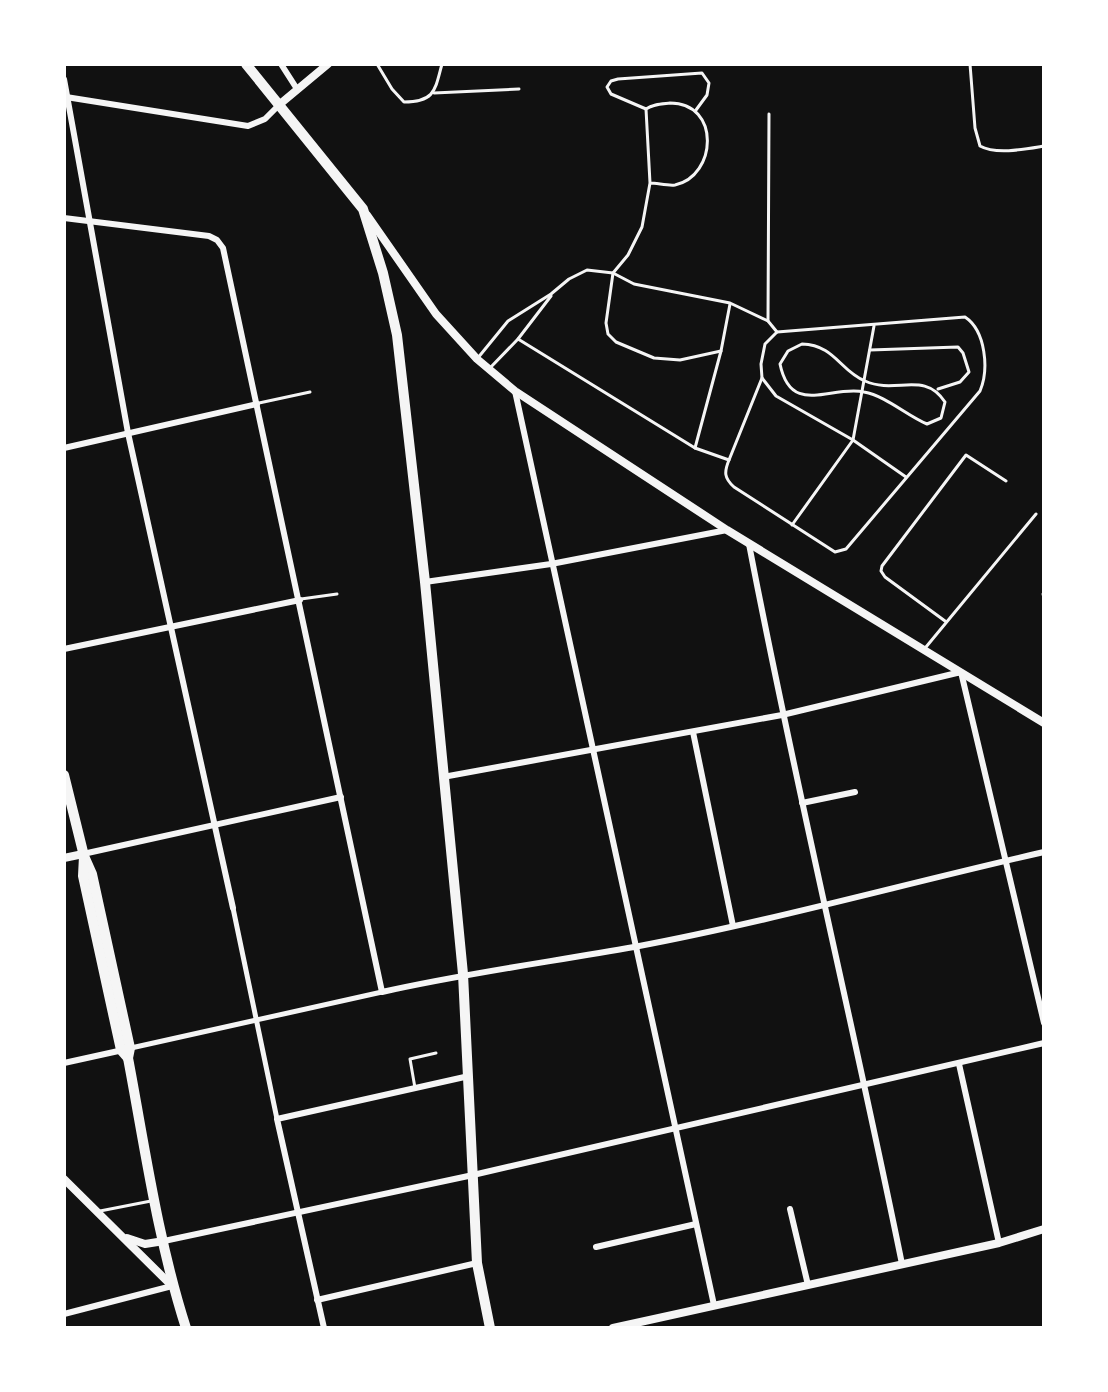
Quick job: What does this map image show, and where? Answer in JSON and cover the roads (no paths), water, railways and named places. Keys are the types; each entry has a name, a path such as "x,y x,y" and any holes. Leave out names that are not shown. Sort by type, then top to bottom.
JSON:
{"main road":[{"path":"246,64 363,209 383,273 397,335 425,582 463,974 477,1263 490,1328"},
{"path":"64,775 83,855 92,874 172,1286 186,1328"}],"street":[{"path":"281,64 297,89"},
{"path":"66,97 248,126 265,119 328,64"},
{"path":"64,79 128,433 324,1328"},
{"path":"363,209 436,314 477,359 515,391 749,544 1044,723"},
{"path":"64,218 209,236 223,248 382,992"},
{"path":"515,391 714,1305"},
{"path":"64,448 257,404"},
{"path":"425,582 551,564 727,530"},
{"path":"749,544 782,715 902,1264"},
{"path":"64,649 300,600"},
{"path":"443,777 782,715 961,672"},
{"path":"961,672 1044,1023"},
{"path":"693,732 733,926"},
{"path":"802,803 855,792"},
{"path":"64,858 341,797"},
{"path":"64,1063 126,1052 463,974 634,947 733,926 1044,852"},
{"path":"119,1234 145,1244 164,1241 473,1175 1044,1043"},
{"path":"959,1064 999,1243"},
{"path":"277,1119 469,1076"},
{"path":"64,1179 172,1286"},
{"path":"790,1209 808,1285"},
{"path":"596,1247 696,1224"},
{"path":"613,1328 999,1243 1044,1229"},
{"path":"317,1300 477,1263"},
{"path":"64,1314 172,1286"}],"lane":[{"path":"377,64 404,102 421,102 434,93 519,89"},
{"path":"434,93 442,64"},
{"path":"970,64 975,128 980,146 987,149 1044,146"},
{"path":"650,183 674,185 693,177 706,155 708,131 696,110 683,103 646,109 611,94 607,87 611,81 702,73 709,83 707,95 696,110"},
{"path":"646,109 650,183 642,227 628,255 613,273 606,323 608,334 616,342 654,358 680,360 721,351"},
{"path":"768,321 769,114"},
{"path":"477,359 508,321 587,270 613,273 634,284 730,303 768,321 777,332"},
{"path":"489,369 518,339 552,297 551,294"},
{"path":"695,448 721,351 730,303"},
{"path":"965,317 978,332 984,352 984,382 980,391 846,549 835,552 726,480 725,471 762,378 765,344 777,332 965,317"},
{"path":"792,525 853,440 874,325"},
{"path":"518,339 695,448 729,460"},
{"path":"802,344 817,344 864,381 886,386 924,384 936,389 945,402 941,418 927,424 863,391 809,396 794,392 783,377 780,364 788,351 802,344"},
{"path":"870,350 958,347 969,372 960,382 936,389"},
{"path":"762,378 776,396 853,440 906,477"},
{"path":"257,404 310,392"},
{"path":"945,621 885,577 882,566 966,455 1006,481"},
{"path":"924,650 1036,514"},
{"path":"300,600 337,594"},
{"path":"415,1088 410,1059 436,1053"},
{"path":"97,1212 155,1200"}]}
